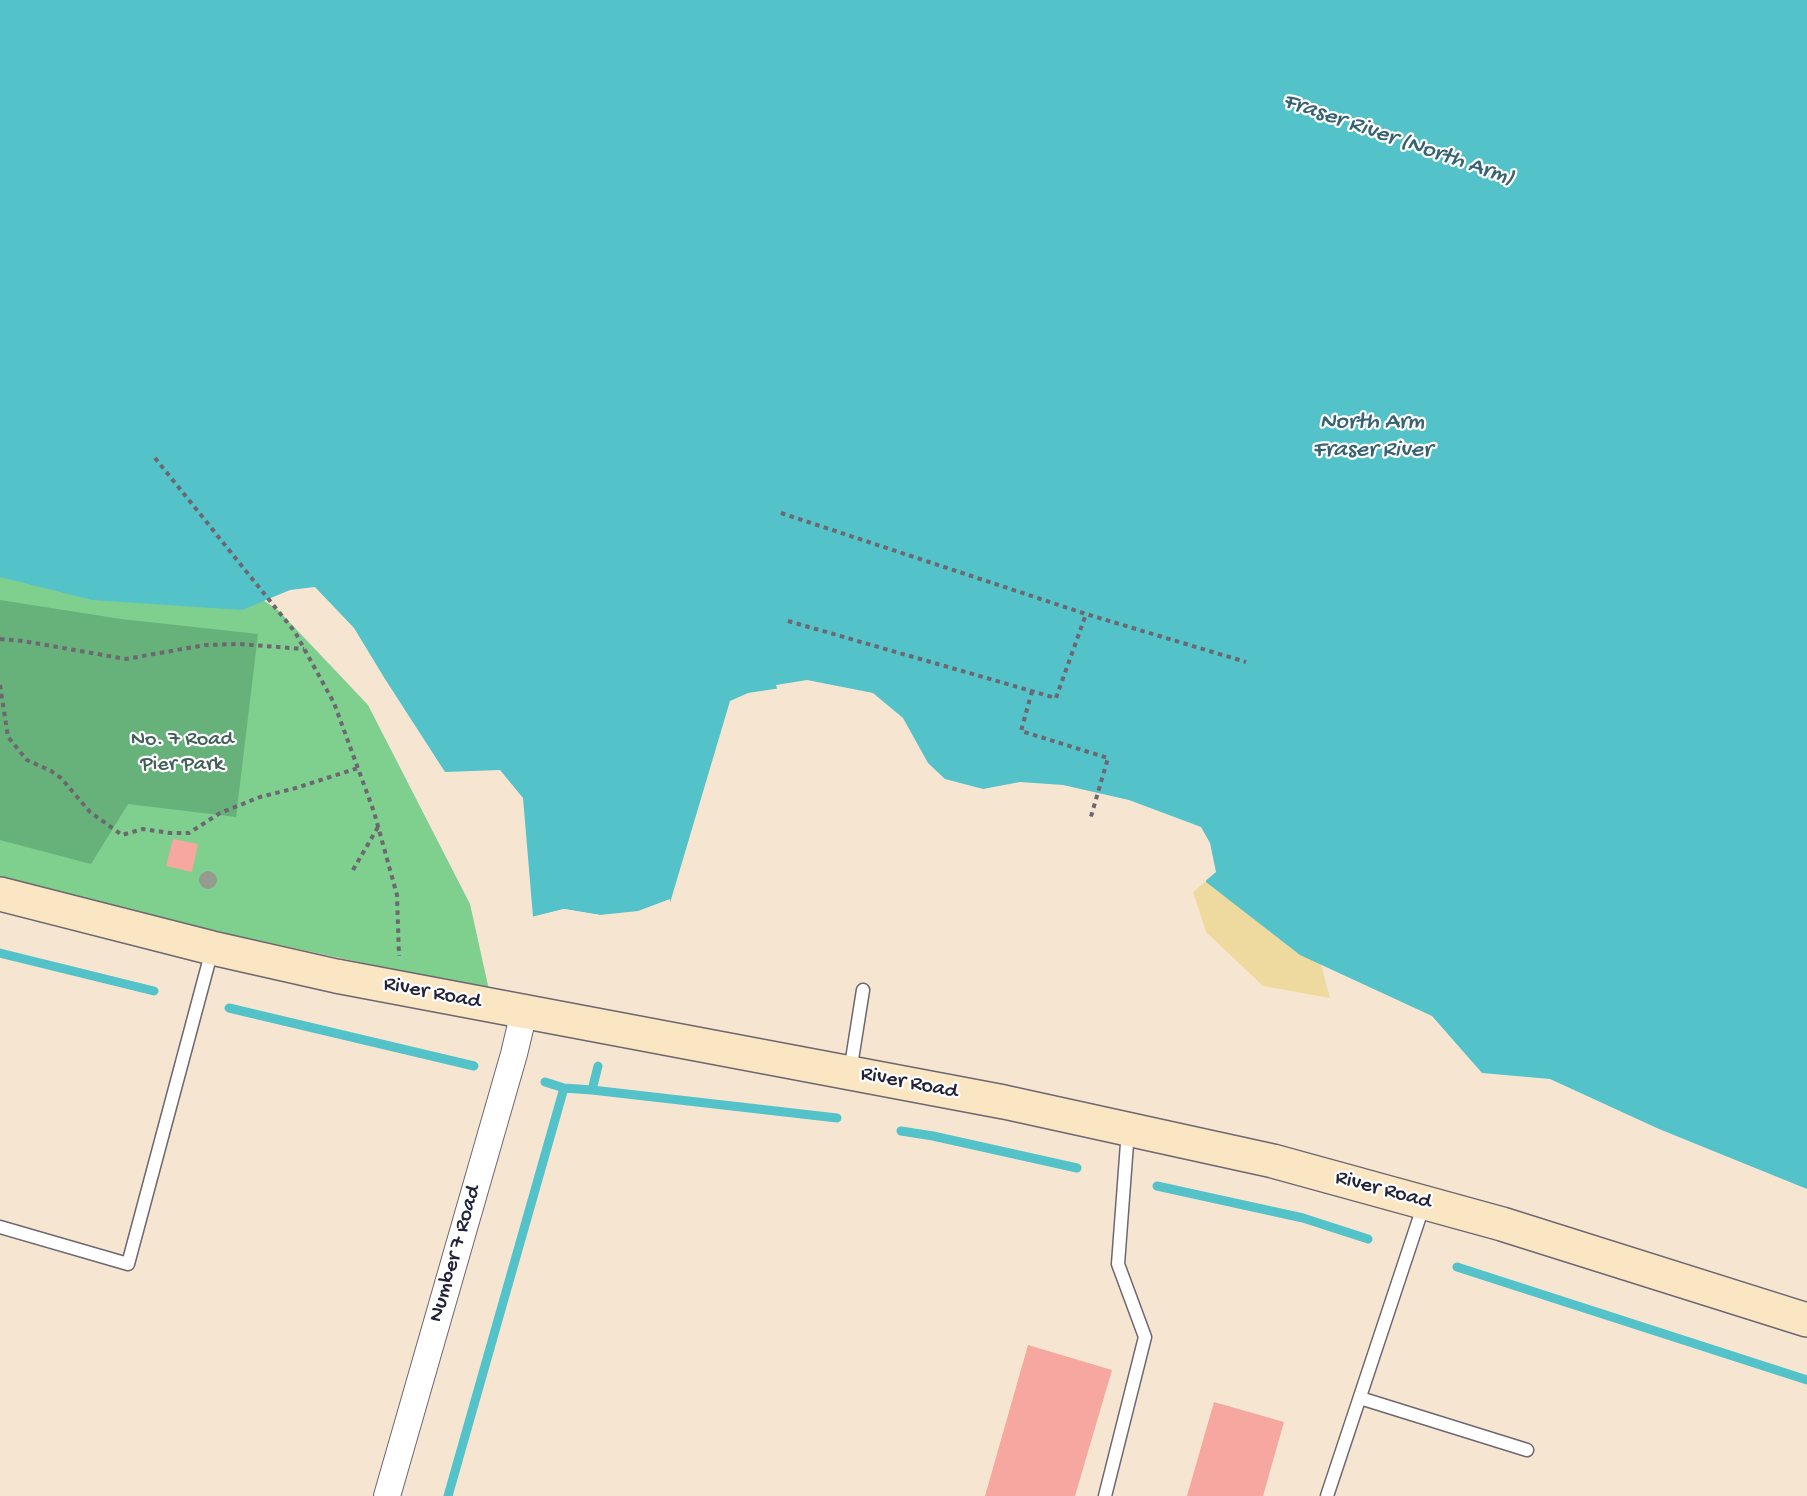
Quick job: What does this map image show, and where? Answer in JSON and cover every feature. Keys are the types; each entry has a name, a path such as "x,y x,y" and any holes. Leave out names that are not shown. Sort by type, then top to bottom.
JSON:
{"street":[{"name":"River Road","path":"0,894 212,948 336,976 1004,1102 1273,1161 1502,1224 1807,1320"},
{"name":"Number 7 Road","path":"387,1496 514,1054 524,1012"}],"lane":[{"path":"0,1227 128,1264 212,948"},
{"path":"849,1073 863,990"},
{"path":"1105,1496 1145,1337 1118,1264 1128,1129"},
{"path":"1327,1496 1425,1203"},
{"path":"1360,1398 1527,1450"}],"path":[{"path":"154,458 279,610 295,632 334,703 378,826 397,895 399,987"},
{"path":"781,513 1086,614 1246,662"},
{"path":"788,621 1056,698 1086,614"},
{"path":"0,639 23,640 126,659 206,645 270,645 304,649"},
{"path":"0,687 8,737 27,760 61,778 90,812 123,835 143,830 189,833 220,813 260,797 358,768"},
{"path":"1032,691 1021,731 1108,758 1090,820"},
{"path":"353,870 378,826"}],"green space":[{"name":"No. 7 Road Pier Park","path":"0,576 254,594 278,610 368,705 470,904 489,990 219,932 0,878"},
{"path":"0,600 121,619 258,634 236,817 128,804 91,864 0,840"}],"sand":[{"path":"1216,873 1316,946 1330,998 1263,986 1206,932 1193,892"}],"water":[{"name":"North Arm Fraser River","path":"0,0 1807,0 1807,1189 1659,1129 1550,1079 1482,1073 1432,1016 1300,955 1206,882 1198,840 1189,831 1083,801 957,786 928,774 891,721 825,692 781,688 748,693 730,701 667,913 600,915 564,909 533,917 523,798 500,770 445,772 354,628 315,587 290,590 242,610 92,600 0,577"}],"pier":[{"path":"807,680 873,693 903,718 928,763 945,779 983,789 1020,782 1063,785 1129,800 1201,827 1210,843 1216,872 1203,883 1195,841 1188,834 1145,819 1083,803 1044,797 1002,796 956,789 927,777 889,724 824,695 778,691 776,685"},
{"path":"670,899 670,914 667,916 600,918 565,912 535,919 531,917 564,909 600,915 638,911"}],"building":[{"path":"173,839 198,844 192,872 166,866"},
{"path":"1028,1345 1112,1370 1075,1496 985,1496"},
{"path":"1214,1402 1284,1422 1263,1496 1187,1496"}],"waterway":[{"path":"0,953 154,991"},
{"path":"229,1008 474,1066"},
{"path":"448,1496 564,1088 592,1090 598,1066"},
{"path":"545,1082 564,1088"},
{"path":"592,1090 837,1118"},
{"path":"901,1131 1077,1168"},
{"path":"1157,1186 1303,1218 1368,1239"},
{"path":"1457,1267 1807,1380"}],"water label":[{"name":"Fraser River (North Arm)","path":"1398,141"}]}
